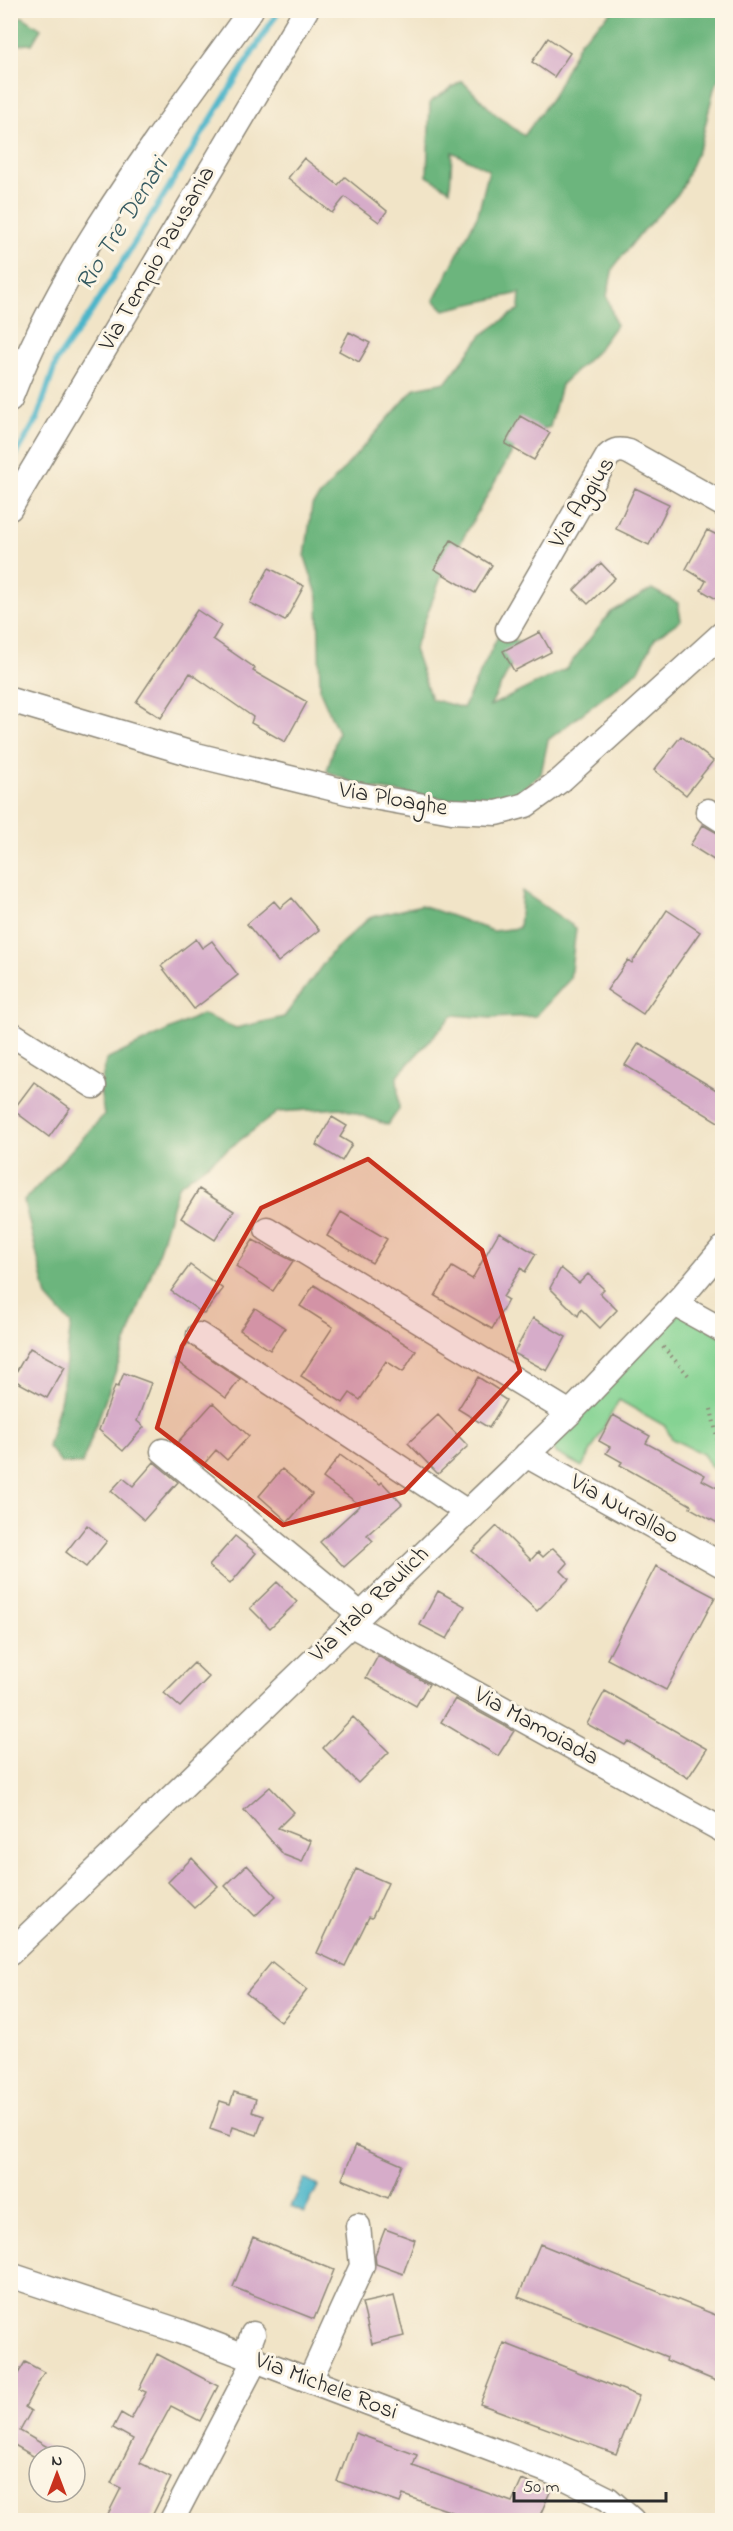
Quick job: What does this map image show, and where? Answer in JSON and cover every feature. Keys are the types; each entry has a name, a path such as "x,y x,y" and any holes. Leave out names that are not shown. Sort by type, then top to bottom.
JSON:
{"street":[{"path":"10,399 80,254 251,10"},
{"name":"Via Tempio Pausania","path":"10,508 306,10"},
{"name":"Via Aggius","path":"508,629 602,466 613,452 617,450 629,452 723,504"},
{"name":"Via Ploaghe","path":"10,700 196,755 351,793 452,811 497,813 526,805 561,780 723,633"},
{"path":"10,1033 94,1086"},
{"path":"267,1228 570,1413"},
{"name":"Via Italo Raulich","path":"10,1953 570,1413 675,1304 723,1249"},
{"path":"675,1304 723,1330"},
{"path":"199,1335 467,1512"},
{"name":"Via Mamoiada","path":"163,1451 355,1619 723,1830"},
{"name":"Via Nurallao","path":"526,1455 723,1565"},
{"path":"310,2380 362,2266 358,2226"},
{"name":"Via Michele Rosi","path":"10,2275 179,2331 251,2350 310,2380 570,2479 608,2499 632,2520"},
{"path":"172,2520 251,2350"}],"path":[{"path":"649,1331 691,1378"},
{"path":"718,1378 723,1374"},
{"path":"711,1409 723,1460"}],"highlighted area":[{"path":"368,1159 482,1250 520,1371 404,1492 283,1525 157,1428 182,1346 261,1208"}],"green space":[{"path":"613,11 722,11 722,73 714,89 701,143 680,192 639,235 613,268 607,296 616,325 597,351 561,385 550,427 523,433 442,575 414,649 431,699 463,708 499,634 523,643 490,706 566,669 611,612 652,589 678,603 681,620 655,638 639,670 548,740 541,774 513,796 466,802 362,787 327,771 338,732 320,691 318,597 305,557 312,505 415,388 446,382 482,335 519,309 520,293 444,310 434,300 478,214 489,170 452,152 450,190 427,176 430,102 462,81 494,113 524,136 553,96 580,41"},
{"path":"23,17 41,29 32,44 11,45 11,18"},
{"path":"522,891 576,928 570,979 536,1016 491,1018 453,1015 397,1076 399,1109 388,1125 341,1108 278,1112 178,1186 157,1258 82,1464 61,1463 48,1447 61,1398 71,1324 47,1297 24,1201 104,1115 100,1090 106,1060 202,1014 236,1028 284,1017 332,952 369,918 421,905 493,931 519,928"},
{"path":"678,1311 722,1336 722,1474 712,1468 703,1454 672,1439 665,1426 619,1400 582,1467 556,1453 553,1448 555,1440"}],"water":[{"path":"304,2179 318,2186 304,2213 291,2207"}],"building":[{"path":"548,38 570,53 554,77 532,62"},
{"path":"304,158 338,185 345,177 387,211 379,222 345,197 332,213 288,178"},
{"path":"349,332 370,343 359,362 339,351"},
{"path":"520,416 550,433 534,460 505,444"},
{"path":"635,488 669,504 649,545 616,529"},
{"path":"707,530 723,538 723,603 701,590 706,581 686,569"},
{"path":"451,540 492,565 475,593 434,569"},
{"path":"601,563 615,578 588,604 574,590"},
{"path":"269,568 304,586 285,621 250,603"},
{"path":"197,610 221,626 213,639 255,668 253,671 307,702 285,742 251,723 253,717 190,673 161,718 136,702"},
{"path":"540,632 551,652 514,671 503,651"},
{"path":"681,736 713,761 686,795 654,770"},
{"path":"703,825 723,836 723,866 690,845"},
{"path":"292,898 319,930 278,962 247,924 274,901 280,908"},
{"path":"667,910 700,932 643,1014 607,990 628,960 632,963"},
{"path":"196,939 202,948 212,941 238,975 194,1009 161,966"},
{"path":"639,1043 723,1094 723,1125 625,1065"},
{"path":"34,1082 70,1108 49,1137 13,1110"},
{"path":"332,1117 347,1126 340,1137 352,1144 342,1161 316,1145"},
{"path":"199,1189 234,1211 215,1240 181,1218"},
{"path":"341,1212 387,1239 372,1263 327,1236"},
{"path":"499,1232 536,1254 525,1272 521,1268 503,1297 508,1300 492,1329 435,1296 452,1267 472,1279"},
{"path":"253,1240 293,1261 273,1291 236,1266"},
{"path":"190,1265 223,1289 204,1314 171,1291"},
{"path":"561,1268 579,1283 588,1274 604,1289 600,1293 617,1310 600,1328 581,1309 578,1316 550,1288"},
{"path":"314,1285 416,1351 403,1372 386,1361 360,1400 350,1393 343,1403 301,1376 333,1327 300,1306"},
{"path":"255,1308 285,1328 270,1350 240,1330"},
{"path":"533,1318 566,1337 547,1371 514,1353"},
{"path":"188,1343 240,1379 226,1398 175,1360"},
{"path":"30,1348 65,1367 47,1398 12,1379"},
{"path":"124,1373 151,1383 137,1421 144,1427 123,1451 99,1430 115,1386 118,1387"},
{"path":"478,1377 500,1391 498,1395 506,1400 489,1428 458,1409"},
{"path":"213,1403 249,1436 227,1460 216,1450 203,1465 176,1444"},
{"path":"438,1415 468,1446 438,1474 408,1443"},
{"path":"613,1415 650,1436 646,1443 705,1475 702,1480 723,1491 723,1526 620,1465 622,1462 606,1453 610,1447 599,1441"},
{"path":"340,1455 380,1484 382,1482 402,1504 367,1535 373,1541 344,1567 320,1542 360,1505 323,1478"},
{"path":"154,1462 178,1482 144,1520 111,1491 123,1478 133,1486"},
{"path":"282,1469 312,1494 288,1522 259,1496"},
{"path":"87,1525 107,1541 86,1567 66,1552"},
{"path":"497,1526 531,1560 538,1552 543,1557 553,1548 568,1563 561,1571 569,1579 537,1611 472,1551"},
{"path":"235,1536 256,1553 230,1584 209,1566"},
{"path":"656,1566 715,1597 666,1690 607,1659"},
{"path":"277,1582 297,1602 270,1628 250,1608"},
{"path":"438,1591 465,1606 447,1639 420,1625"},
{"path":"378,1656 429,1684 416,1706 366,1678"},
{"path":"194,1663 209,1677 180,1707 164,1693"},
{"path":"605,1691 707,1749 688,1778 628,1741 625,1745 587,1724"},
{"path":"455,1699 514,1731 498,1756 441,1722"},
{"path":"353,1717 389,1752 358,1783 323,1748"},
{"path":"270,1787 294,1812 278,1828 311,1841 302,1862 284,1855 244,1810"},
{"path":"192,1858 218,1886 194,1908 168,1882"},
{"path":"247,1865 276,1896 255,1916 225,1886"},
{"path":"356,1869 388,1883 372,1918 369,1917 345,1966 317,1953"},
{"path":"272,1962 307,1990 281,2022 246,1993"},
{"path":"234,2092 256,2099 252,2112 264,2116 257,2135 233,2127 230,2136 210,2129 220,2101 230,2104"},
{"path":"356,2145 402,2165 388,2198 342,2179"},
{"path":"385,2229 415,2240 403,2274 376,2264 375,2255"},
{"path":"253,2237 334,2270 314,2319 233,2287"},
{"path":"540,2244 723,2318 723,2384 666,2360 667,2357 518,2297"},
{"path":"394,2296 404,2336 372,2344 362,2303"},
{"path":"504,2343 639,2396 616,2454 480,2404"},
{"path":"157,2354 218,2386 200,2421 171,2406 140,2463 171,2478 150,2520 105,2520 121,2488 111,2483 133,2439 113,2428 121,2413 131,2419 146,2392 139,2389"},
{"path":"25,2362 44,2372 25,2407 31,2411 20,2431 42,2444 27,2444 27,2452 13,2444 10,2448 10,2369 18,2374"},
{"path":"355,2433 417,2455 413,2466 512,2502 522,2480 550,2492 538,2520 475,2520 403,2495 400,2503 337,2481"}],"waterway":[{"name":"Rio Tre Denari","path":"10,465 37,419 57,360 92,311 279,10"}]}
